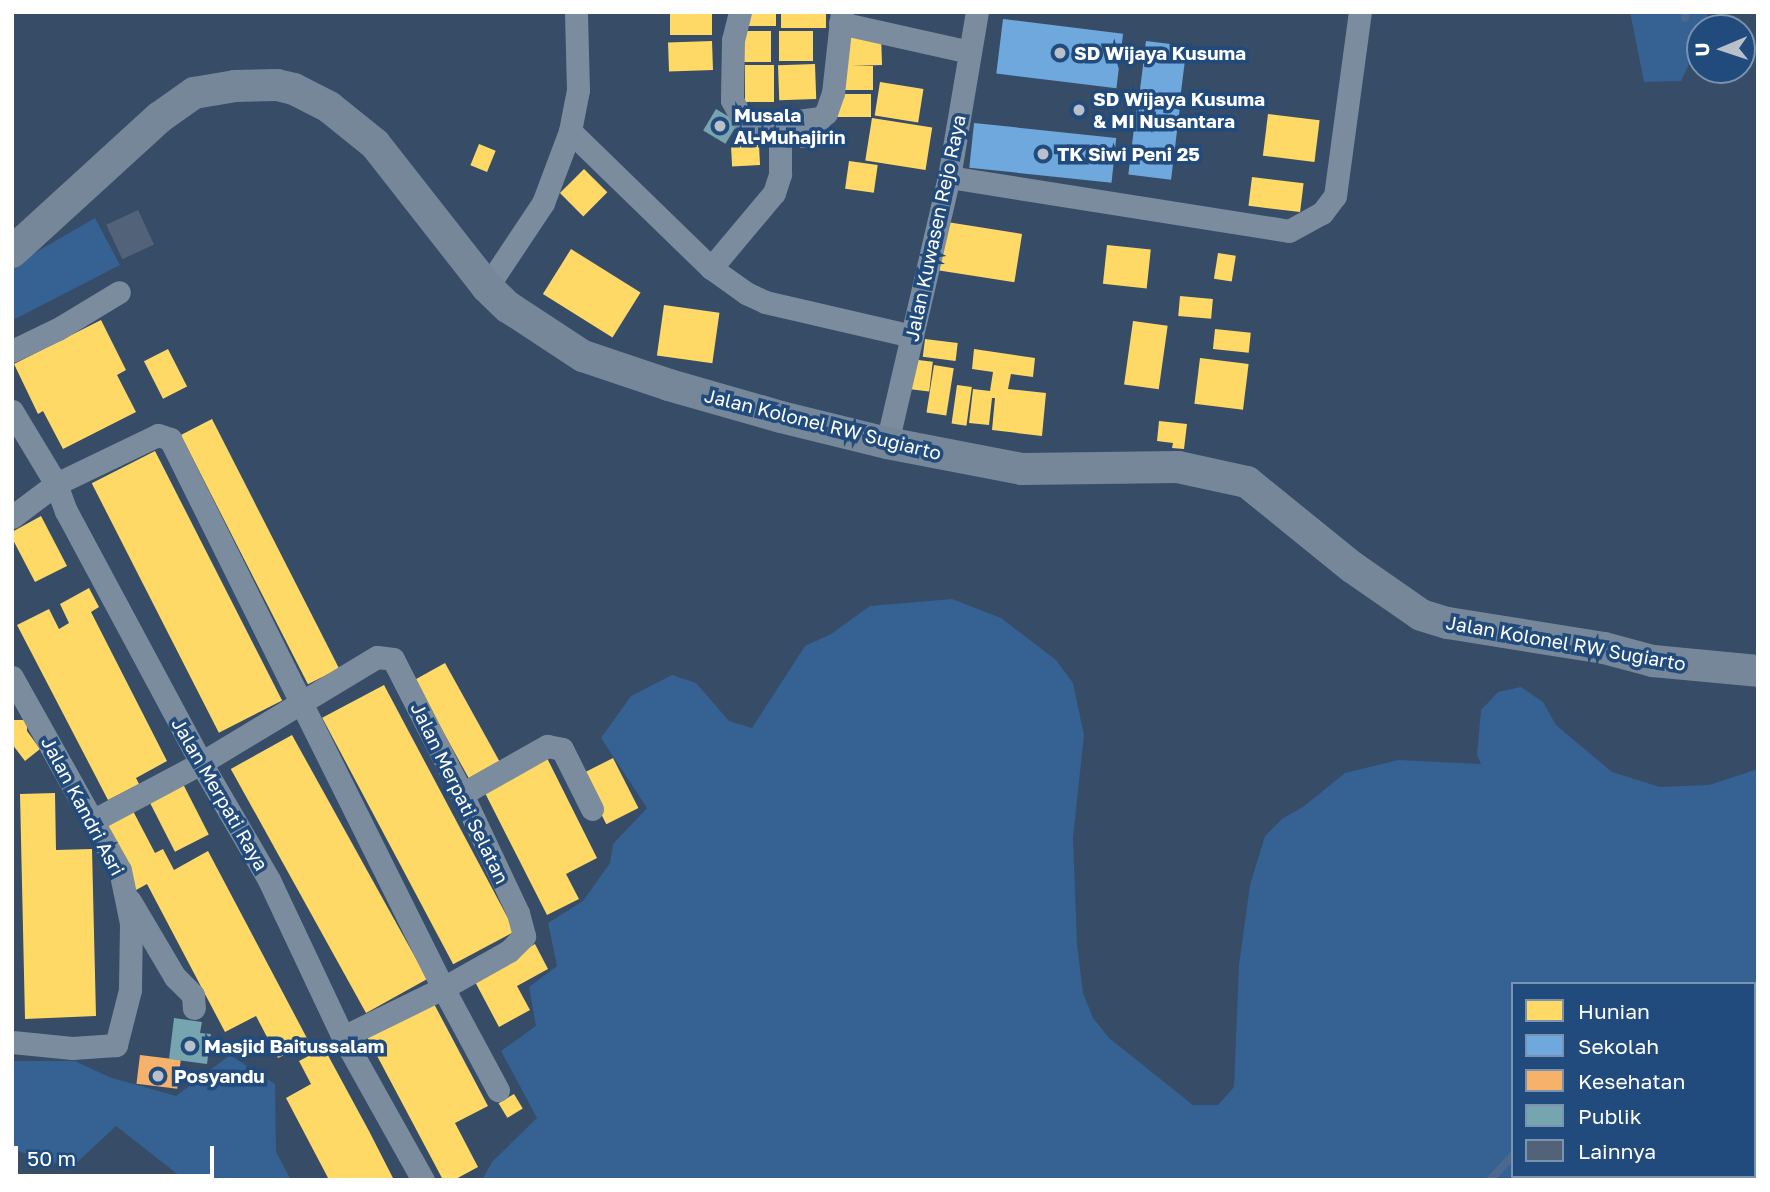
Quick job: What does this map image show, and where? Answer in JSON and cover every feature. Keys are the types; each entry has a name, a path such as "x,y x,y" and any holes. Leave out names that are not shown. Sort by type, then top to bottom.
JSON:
{"main road":[{"name":"Jalan Kolonel RW Sugiarto","path":"12,252 160,117 194,93 235,86 276,85 294,89 329,107 375,144 487,288 508,307 583,356 706,396 887,443 1022,469 1178,467 1247,482 1352,567 1421,615 1448,623 1604,648 1653,661 1758,671"}],"street":[{"path":"487,288 543,202 570,131 578,90 576,12"},
{"path":"740,12 733,40 732,100 742,119 758,126 820,118 826,113 833,93 841,18 970,52"},
{"name":"Jalan Kuwasen Rejo Raya","path":"887,443 949,177 977,12"},
{"path":"949,177 1289,231 1322,213 1335,197 1360,12"},
{"path":"711,268 774,193 780,174 780,124"},
{"path":"570,131 711,268 746,293 765,303 912,336"},
{"path":"12,351 58,329 119,292"},
{"name":"Jalan Merpati Raya","path":"12,411 56,484 66,511 201,763 269,880 343,1037 423,1180"},
{"path":"12,517 56,484 158,435 170,439 443,988 498,1090"},
{"name":"Jalan Merpati Selatan","path":"94,820 201,763 377,657 393,660 462,794 518,913 524,936 509,951 443,988 343,1037"},
{"name":"Jalan Kandri Asri","path":"12,677 120,870 131,923 130,990 117,1045 85,1048 12,1042"},
{"path":"462,794 547,746 562,749 592,809"},
{"path":"127,895 175,977 192,995 194,1008"}],"shaded area":[{"path":"1630,12 1708,12 1686,14 1686,70 1681,81 1644,82"},
{"path":"95,218 120,265 15,319 12,313 12,266"},
{"path":"952,599 1001,618 1056,660 1073,683 1084,735 1073,838 1077,944 1083,993 1093,1018 1109,1038 1193,1105 1218,1105 1234,1087 1239,965 1250,885 1265,836 1282,819 1303,807 1345,773 1398,760 1481,764 1477,755 1481,710 1498,692 1521,687 1543,702 1556,725 1612,772 1660,787 1709,785 1758,769 1758,1180 482,1180 492,1162 537,1118 501,1051 536,1026 529,987 557,966 548,923 583,901 610,863 613,844 647,808 601,738 631,696 672,675 696,683 729,721 752,728 805,646 831,634 870,606"},
{"path":"230,1055 275,1084 276,1152 291,1180 185,1180 116,1126 71,1168 18,1151 12,1152 12,1061 75,1061 109,1077 176,1096"}],"building: Hunian":[{"path":"670,12 712,12 712,35 670,35"},
{"path":"745,12 776,12 776,26 745,26"},
{"path":"781,12 826,12 826,28 781,28"},
{"path":"742,31 771,31 771,62 742,62"},
{"path":"779,31 813,31 813,61 779,61"},
{"path":"881,35 882,65 843,66 842,36"},
{"path":"712,41 713,70 669,72 668,43"},
{"path":"815,64 816,99 779,100 778,65"},
{"path":"745,65 774,65 774,102 745,102"},
{"path":"837,66 873,66 873,90 837,90"},
{"path":"880,82 923,89 918,122 875,116"},
{"path":"834,94 871,94 871,117 834,117"},
{"path":"1268,114 1320,120 1314,162 1263,156"},
{"path":"872,118 932,128 926,170 865,160"},
{"path":"818,125 821,145 800,148 797,128"},
{"path":"479,144 496,151 487,172 470,165"},
{"path":"759,145 760,165 732,166 731,146"},
{"path":"849,161 878,165 874,193 845,189"},
{"path":"584,169 607,192 583,216 560,193"},
{"path":"1252,177 1304,183 1300,212 1248,206"},
{"path":"947,222 1022,234 1014,282 939,270"},
{"path":"1107,245 1151,250 1147,288 1103,284"},
{"path":"571,249 641,292 612,337 543,294"},
{"path":"1218,253 1236,256 1232,281 1214,279"},
{"path":"1180,296 1213,299 1211,319 1178,316"},
{"path":"664,305 719,313 712,363 657,356"},
{"path":"101,320 126,370 117,375 136,412 63,449 43,411 38,414 14,364"},
{"path":"1133,321 1168,326 1159,389 1124,384"},
{"path":"1215,329 1251,333 1249,353 1213,349"},
{"path":"925,339 958,343 956,361 923,357"},
{"path":"168,349 187,386 163,399 144,361"},
{"path":"974,349 1035,358 1033,377 1011,374 1008,389 1046,393 1042,436 992,430 995,398 992,398 989,425 969,423 973,389 990,391 993,372 972,369"},
{"path":"1200,358 1249,364 1243,410 1194,404"},
{"path":"910,359 933,362 929,392 906,389"},
{"path":"934,365 954,368 946,416 926,412"},
{"path":"957,385 972,387 966,426 952,424"},
{"path":"212,419 339,668 308,684 181,435"},
{"path":"1159,421 1187,424 1184,449 1172,448 1173,443 1157,441"},
{"path":"155,451 282,700 219,733 92,483"},
{"path":"41,516 67,566 35,582 12,538 12,532"},
{"path":"89,588 99,607 91,612 167,761 136,778 139,784 108,800 17,625 49,609 59,629 69,623 60,604"},
{"path":"445,663 499,761 469,778 414,680"},
{"path":"384,685 515,931 453,964 322,718"},
{"path":"12,720 27,720 27,731 40,749 25,761 12,744"},
{"path":"292,735 427,979 366,1013 231,769"},
{"path":"547,758 597,858 566,874 579,899 547,915 484,791"},
{"path":"613,758 638,808 606,824 581,774"},
{"path":"182,782 209,835 175,852 148,799"},
{"path":"55,793 56,850 92,849 96,1016 25,1019 20,794"},
{"path":"132,809 155,853 163,849 174,870 208,851 309,1042 278,1058 256,1016 225,1032 147,884 136,890 105,823"},
{"path":"535,944 548,969 517,986 530,1010 499,1027 473,978"},
{"path":"432,1000 488,1106 455,1123 478,1167 454,1180 443,1180 366,1035"},
{"path":"324,1048 394,1180 329,1180 286,1098 311,1084 299,1061"},
{"path":"514,1094 523,1109 507,1118 499,1103"}],"building: Sekolah":[{"name":"SD Wijaya Kusuma","path":"1003,19 1123,34 1116,88 996,74"},
{"path":"1146,41 1187,46 1180,98 1140,93"},
{"path":"1137,104 1180,109 1171,180 1128,174"},
{"name":"TK Siwi Peni 25","path":"974,123 1116,138 1112,183 969,168"}],"building: Kesehatan":[{"path":"140,1055 181,1060 177,1089 136,1084"}],"building: Publik":[{"name":"Musala Al-Muhajirin","path":"716,109 738,122 725,144 703,130"},
{"name":"Masjid Baitussalam","path":"174,1018 202,1022 200,1033 211,1034 207,1064 169,1059"}],"building: Lainnya":[{"path":"138,210 154,244 122,259 106,225"}],"waterway":[{"path":"1685,12 1685,18"},
{"path":"1490,1180 1511,1157"}],"place":[{"name":"SD Wijaya Kusuma","path":"1060,53"},
{"name":"SD Wijaya Kusuma & MI Nusantara","path":"1079,110"},
{"name":"Musala Al-Muhajirin","path":"720,126"},
{"name":"TK Siwi Peni 25","path":"1043,154"},
{"name":"Masjid Baitussalam","path":"190,1046"},
{"name":"Posyandu","path":"158,1076"}]}
